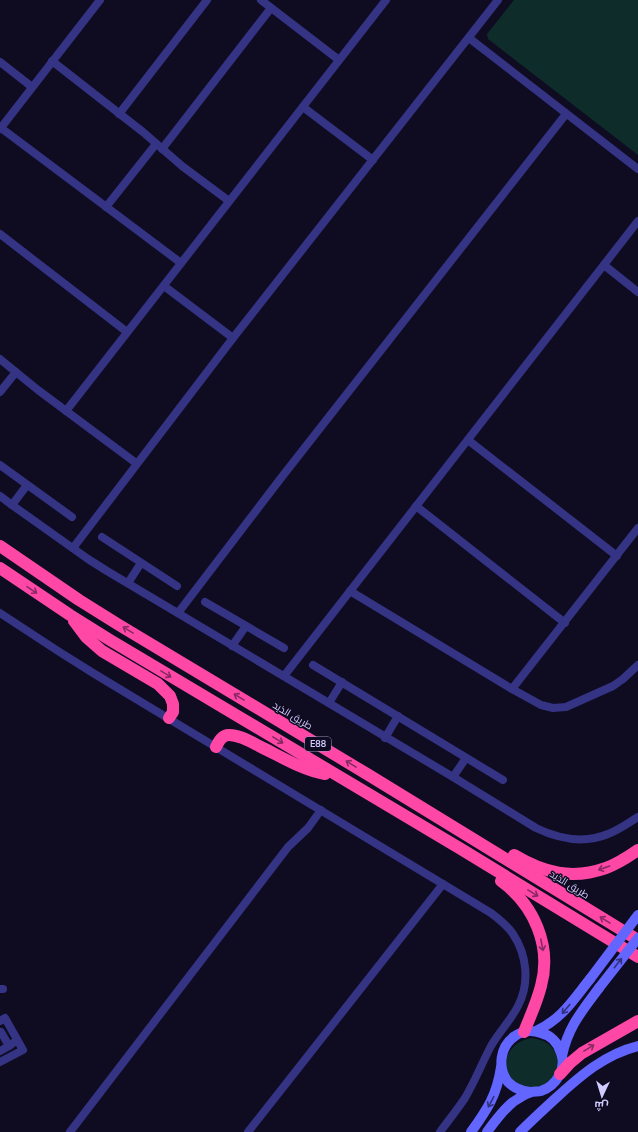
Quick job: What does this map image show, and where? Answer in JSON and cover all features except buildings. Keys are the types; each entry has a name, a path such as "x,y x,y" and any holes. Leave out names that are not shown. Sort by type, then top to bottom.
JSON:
{"highway":[{"name":"طريق الذيد","path":"0,546 79,600 638,939"},
{"name":"E88","path":"0,568 70,616 638,957"},
{"path":"70,616 86,637 102,651 158,684 170,696 173,704 173,712 169,718"},
{"path":"216,747 223,737 228,735 236,736 246,739 298,765 319,773 340,777"},
{"path":"367,774 427,803 524,861 540,868 573,874 590,872 606,868 638,850"},
{"path":"358,788 397,818 511,888 523,901 533,916 540,932 544,950 542,985 530,1032"},
{"path":"560,1074 582,1053 638,1021"}],"main road":[{"path":"530,1032 545,1034 553,1039 559,1047 562,1056 563,1065 555,1082 548,1088 539,1092 522,1091 508,1082 502,1067 501,1058 504,1049 509,1041 516,1035 530,1032 549,1024 561,1015 638,915"},
{"path":"562,1056 568,1036 577,1017 638,939"},
{"path":"520,1132 574,1082 599,1063 613,1055 638,1046"},
{"path":"471,1132 491,1102 496,1091 502,1067"},
{"path":"487,1132 511,1104 530,1092"}],"street":[{"path":"100,0 0,129 181,263"},
{"path":"119,114 207,0"},
{"path":"261,0 339,60"},
{"path":"66,411 386,0"},
{"path":"73,548 136,463 498,0"},
{"path":"106,207 159,146 272,8"},
{"path":"469,38 638,170"},
{"path":"52,61 229,201"},
{"path":"0,62 32,87"},
{"path":"303,107 373,160"},
{"path":"178,613 281,478 566,114"},
{"path":"284,676 638,221"},
{"path":"0,234 127,332"},
{"path":"604,265 638,292"},
{"path":"164,286 233,338"},
{"path":"0,359 66,411 136,463"},
{"path":"0,392 16,372"},
{"path":"468,440 617,556"},
{"path":"0,465 72,518"},
{"path":"12,505 27,485"},
{"path":"0,496 88,559 547,834 583,840 608,834 638,817"},
{"path":"416,506 565,623"},
{"path":"512,689 638,528"},
{"path":"102,537 177,586"},
{"path":"128,583 141,563"},
{"path":"350,591 541,705 554,708 566,707 613,686 638,665"},
{"path":"206,602 284,648"},
{"path":"0,613 58,651 491,913 503,922 512,933 524,960 526,971 523,995 518,1006 494,1040 465,1098 440,1132"},
{"path":"232,646 246,626"},
{"path":"313,665 503,780"},
{"path":"329,703 342,682"},
{"path":"385,738 398,716"},
{"path":"453,778 466,758"},
{"path":"70,1132 288,847 308,828 321,810"},
{"path":"248,1132 443,884"},
{"path":"0,1021 5,1018 23,1050 0,1062"},
{"path":"0,1033 1,1032 8,1046"},
{"path":"0,1051 17,1040"}],"green space":[{"path":"514,0 638,0 638,155 488,39 487,34"},
{"path":"531,1038 547,1043 553,1049 557,1057 558,1070 554,1078 546,1087 521,1088 510,1078 507,1072 506,1064 508,1054 514,1046 521,1041"}]}
